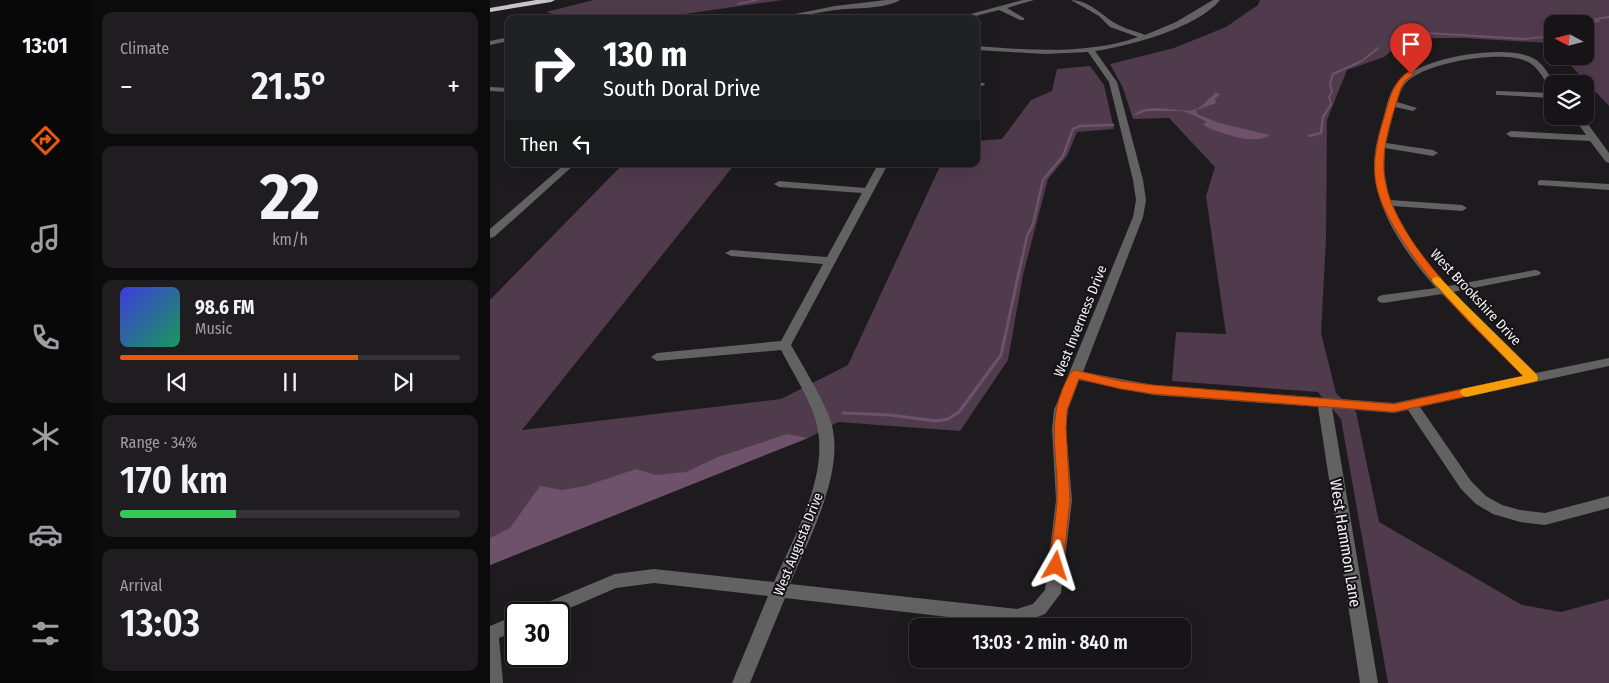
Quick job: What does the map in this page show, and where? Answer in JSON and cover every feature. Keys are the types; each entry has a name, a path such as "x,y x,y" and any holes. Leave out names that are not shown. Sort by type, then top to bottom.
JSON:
{"highway":[{"path":"490,9 527,0"},
{"path":"490,9 551,0"}],"street":[{"path":"796,15 897,0"},
{"path":"972,15 1030,0"},
{"path":"1074,0 1102,15 1113,25 1144,37"},
{"path":"980,48 1021,53 1091,50 1126,44 1158,33 1212,5 1216,0"},
{"path":"1001,8 1022,19"},
{"path":"490,43 505,40"},
{"name":"West Inverness Drive","path":"779,590 1016,617 1039,609 1053,593 1064,500 1060,428 1061,410 1138,217 1141,200 1138,180 1113,82 1091,50"},
{"name":"West Brookshire Drive","path":"1532,378 1423,265 1404,237 1387,203 1379,172 1382,145 1397,88 1402,80 1418,69 1453,59 1472,57 1526,58 1535,62 1545,75"},
{"path":"490,89 505,90"},
{"path":"1499,93 1544,96"},
{"path":"1392,104 1413,108"},
{"path":"1584,125 1609,160"},
{"path":"1511,134 1593,138"},
{"path":"1382,145 1433,154"},
{"path":"490,236 567,167"},
{"path":"657,357 785,345 881,167"},
{"path":"1540,183 1609,187"},
{"path":"779,184 869,191"},
{"path":"1387,203 1462,208"},
{"path":"732,253 831,261"},
{"path":"1383,299 1446,290 1535,273"},
{"name":"West Augusta Drive","path":"741,683 822,486 828,442 822,417 785,345"},
{"path":"1075,374 1121,385 1153,390 1394,408 1609,362"},
{"name":"West Hammon Lane","path":"1324,403 1368,683"},
{"path":"1411,404 1466,485 1481,500 1498,510 1520,516 1545,519 1609,502"},
{"path":"565,602 615,581 654,576 779,590"},
{"path":"494,683 490,634 505,628"}],"shaded area":[{"path":"594,0 782,0 678,15 557,15 546,12"},
{"path":"1260,0 1609,0 1609,106 1594,90 1594,75 1580,75 1570,65 1594,65 1594,15 1544,15 1544,43 1464,38 1407,38 1384,57 1347,70 1327,120 1326,239 1321,333 1336,393 1356,412 1379,522 1522,605 1561,612 1609,599 1609,683 1388,683 1341,419 1318,392 1172,381 1176,332 1226,334 1206,196 1215,167 1169,118 1133,119 1123,88 1110,64 1174,48 1226,27 1258,5"},
{"path":"1090,66 1104,85 1114,129 1077,132 1067,156 1048,179 1023,275 1008,360 960,431 838,422 808,438 490,565 490,300 620,167 733,167 522,430 781,399 848,365 940,167 980,167 980,141 1002,139 1031,100 1052,91 1057,69"},
{"path":"1213,92 1220,94 1215,99 1216,103 1196,110 1197,114 1219,123 1270,135 1264,138 1247,139 1229,135 1206,127 1203,124 1207,122 1181,111 1147,111 1133,116 1145,109 1153,108 1193,110 1200,107 1215,94"},
{"path":"787,434 808,438 490,565 490,538 510,528 540,486 562,490 585,486 636,469 656,475 686,472 718,457"}],"waterway":[{"path":"738,4 757,0"},
{"path":"1594,22 1599,21 1595,19 1609,17"},
{"path":"1395,36 1411,32 1524,39 1544,37"},
{"path":"1325,114 1331,104 1329,97 1332,92 1330,84 1333,74 1362,61 1378,48"},
{"path":"1309,136 1321,133 1323,117 1326,112"},
{"path":"1022,259 1027,236 1033,224 1043,180 1063,156 1073,129 1080,126 1113,125"},
{"path":"843,413 890,415 936,421 948,419 959,412 1001,355 1022,258"}],"slow traffic":[{"path":"1437,280 1460,306 1532,378 1466,392"}],"route":[{"path":"1056,566 1064,500 1060,428 1061,410 1075,374 1121,385 1153,390 1394,408 1532,378 1460,306 1423,265 1404,237 1383,192 1379,172 1386,125 1397,88 1402,80 1411,74"}]}
